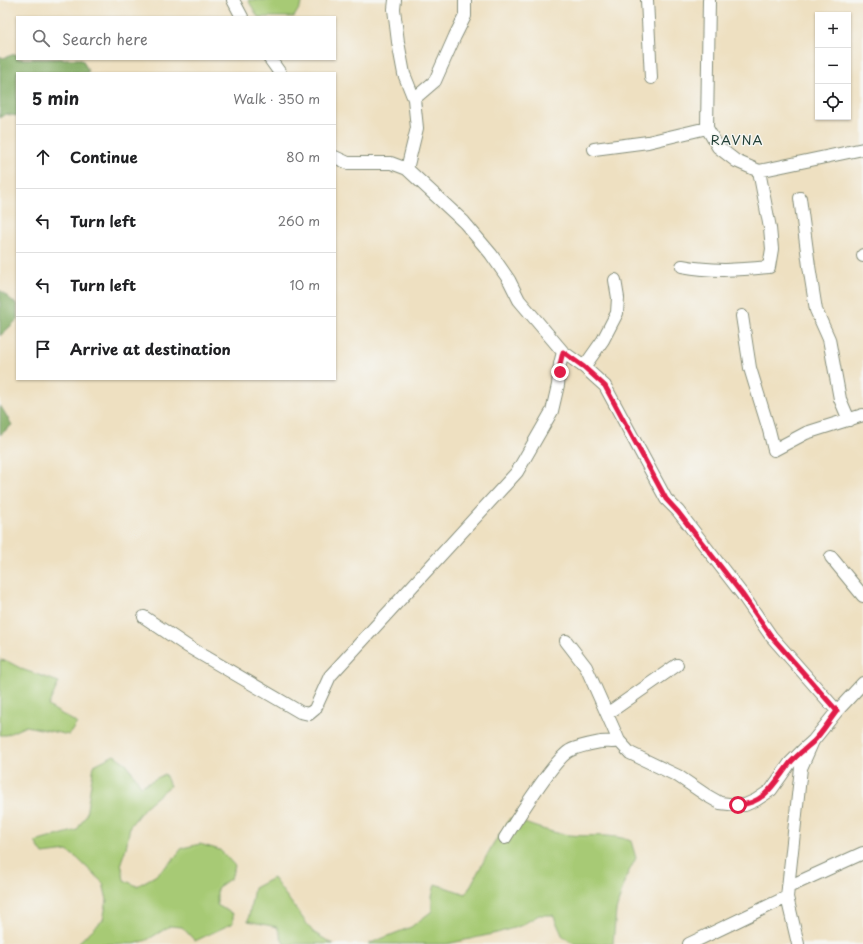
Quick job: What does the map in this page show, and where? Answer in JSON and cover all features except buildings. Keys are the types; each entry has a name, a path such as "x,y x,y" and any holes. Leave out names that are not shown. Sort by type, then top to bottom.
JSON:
{"street":[{"path":"233,0 241,16"},
{"path":"395,0 394,9 398,42 404,74 414,99 417,128 407,169"},
{"path":"414,99 435,81 455,36 466,16 465,0"},
{"path":"647,0 651,78"},
{"path":"709,0 707,128 718,147 736,161 759,171 863,149"},
{"path":"271,60 279,72"},
{"path":"594,149 648,142 707,128"},
{"path":"336,157 348,163 391,163 407,169 464,222 491,254 509,280 520,300 563,352 584,367 605,386 666,499 678,512 732,582 771,636 837,711"},
{"path":"682,266 696,269 724,271 769,267 772,249 759,171"},
{"path":"800,198 816,310 829,339 840,400 849,420"},
{"path":"584,367 603,340 617,312 618,298 615,280"},
{"path":"742,316 750,368 774,450 806,433 863,415"},
{"path":"144,617 187,646 300,712 309,714 315,709 330,676 517,472 552,411 563,352"},
{"path":"831,557 863,596"},
{"path":"566,641 586,667 619,741 630,753 678,776 720,803 745,805 771,790 790,763 813,741 837,711 863,683"},
{"path":"607,714 677,665"},
{"path":"505,838 540,785 559,760 569,750 602,742 615,743 619,741"},
{"path":"798,944 788,892 801,768 813,741"},
{"path":"690,944 863,853"}],"green space":[{"path":"248,0 304,0 295,16 257,16"},
{"path":"15,54 16,60 82,60 88,72 16,72 16,116 5,114 0,118 0,56 3,58"},
{"path":"0,290 16,304 16,321 0,336"},
{"path":"0,405 12,425 0,435"},
{"path":"0,660 7,661 24,670 59,682 48,706 77,723 69,735 26,726 6,735 0,735"},
{"path":"114,755 127,764 141,786 165,774 170,786 145,807 130,826 126,848 121,862 124,880 137,886 155,876 172,861 182,848 200,844 220,850 235,866 231,878 217,888 217,905 233,914 233,923 195,941 182,927 170,926 147,940 135,944 81,944 79,942 103,920 107,900 103,883 77,858 67,851 43,854 35,842 77,830 86,815 94,765"},
{"path":"511,818 563,834 578,836 609,836 631,841 636,858 626,877 616,911 613,944 575,944 563,937 553,915 539,915 520,926 497,933 447,944 368,944 411,927 432,911 432,897 435,884 466,894 493,844"},
{"path":"273,878 313,932 333,944 284,944 277,927 248,921 254,888"}],"district":[{"name":"RAVNA","path":"737,140"}],"route":[{"path":"560,372 563,352 584,367 605,386 666,499 678,512 742,594 771,636 837,711 813,741 790,763 771,790 745,805 738,805"}]}
